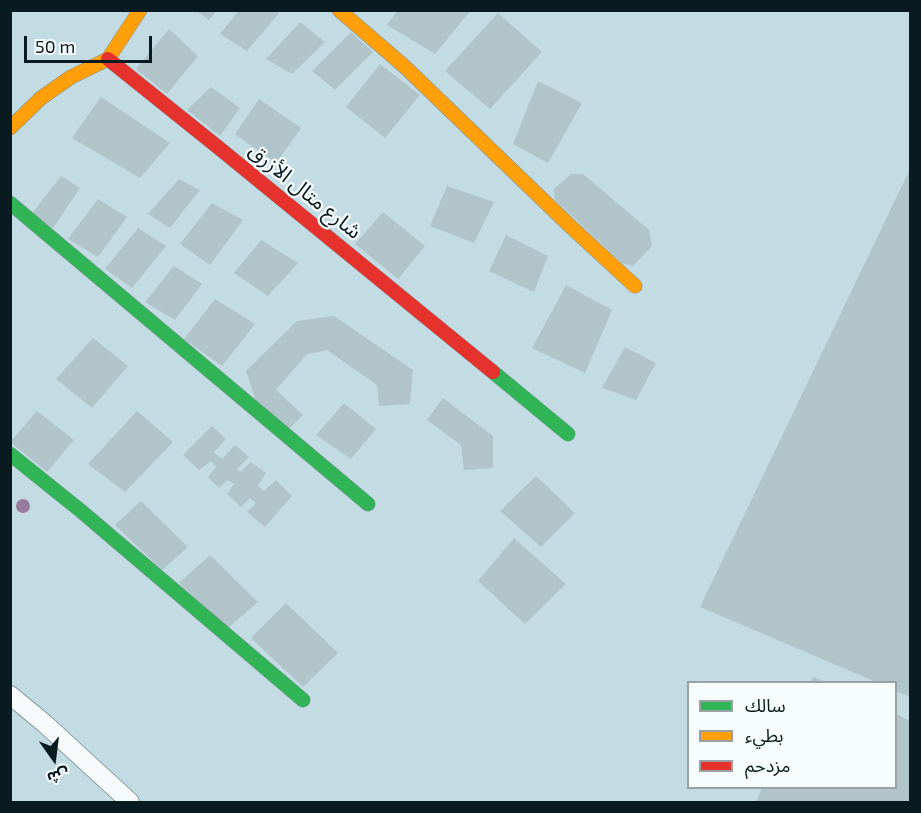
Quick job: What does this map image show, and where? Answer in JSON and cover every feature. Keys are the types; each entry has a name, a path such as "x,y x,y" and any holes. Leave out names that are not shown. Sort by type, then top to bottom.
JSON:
{"street":[{"path":"10,128 41,98 71,77 108,59 140,10"},
{"path":"339,10 404,66 634,286"},
{"name":"شارع متال الأزرق","path":"108,59 568,434"},
{"path":"10,203 368,504"},
{"path":"10,454 303,700"},
{"path":"10,695 130,802"}],"building":[{"path":"195,10 217,10 209,20"},
{"path":"239,10 275,10 279,13 247,51 220,34"},
{"path":"398,10 471,10 435,54 387,25"},
{"path":"498,13 542,52 490,109 445,71"},
{"path":"300,22 325,42 292,74 266,59"},
{"path":"169,29 198,56 167,94 136,69"},
{"path":"351,32 373,52 335,90 312,71"},
{"path":"380,64 420,95 385,138 346,107"},
{"path":"538,81 582,103 548,163 513,144"},
{"path":"211,87 240,108 220,136 187,110"},
{"path":"101,97 170,143 140,178 72,138"},
{"path":"259,99 301,128 276,163 235,134"},
{"path":"910,169 910,697 897,691 897,681 874,681 700,607"},
{"path":"571,174 583,174 649,230 652,246 633,266 622,263 555,200 554,189"},
{"path":"61,176 80,188 53,228 31,215"},
{"path":"179,179 200,190 170,228 148,214"},
{"path":"447,186 494,202 474,243 430,226"},
{"path":"98,199 127,217 98,257 68,239"},
{"path":"212,203 243,220 210,265 180,244"},
{"path":"383,212 425,246 398,279 355,244"},
{"path":"138,228 166,246 132,288 105,269"},
{"path":"506,235 548,256 534,292 489,271"},
{"path":"261,240 298,263 268,296 234,273"},
{"path":"174,266 202,284 175,320 145,302"},
{"path":"566,285 612,310 585,373 532,348"},
{"path":"215,299 255,324 222,366 184,339"},
{"path":"334,316 413,370 410,404 379,406 377,385 327,350 307,354 276,390 303,415 288,430 256,402 246,371 297,321"},
{"path":"93,338 128,366 92,408 56,379"},
{"path":"625,347 656,363 636,400 602,388"},
{"path":"443,398 493,436 493,468 464,470 461,445 427,420"},
{"path":"344,403 376,429 351,459 316,435"},
{"path":"37,411 74,440 47,472 10,442"},
{"path":"137,411 173,442 125,492 88,464"},
{"path":"212,426 226,439 214,452 222,459 235,445 249,457 237,469 240,472 251,462 266,473 258,486 264,491 276,480 292,496 265,527 247,512 256,503 250,498 241,507 227,494 234,484 228,480 219,488 208,477 216,467 211,461 199,470 183,455"},
{"path":"536,476 575,513 541,547 500,511"},
{"path":"141,501 188,547 162,570 115,525"},
{"path":"514,538 566,584 525,624 478,581"},
{"path":"210,555 258,602 228,628 179,583"},
{"path":"286,603 338,653 303,687 251,638"},
{"path":"813,677 823,681 811,681"},
{"path":"897,714 910,721 910,802 756,802 762,789 897,789"}],"traffic: fast":[{"path":"10,203 368,504"},
{"path":"493,372 568,434"},
{"path":"10,454 81,511 303,700"}],"traffic: slow":[{"path":"10,128 41,98 71,77 108,59 140,10"},
{"path":"339,10 404,66 635,286"}],"traffic: jam":[{"path":"108,59 493,372"}]}
